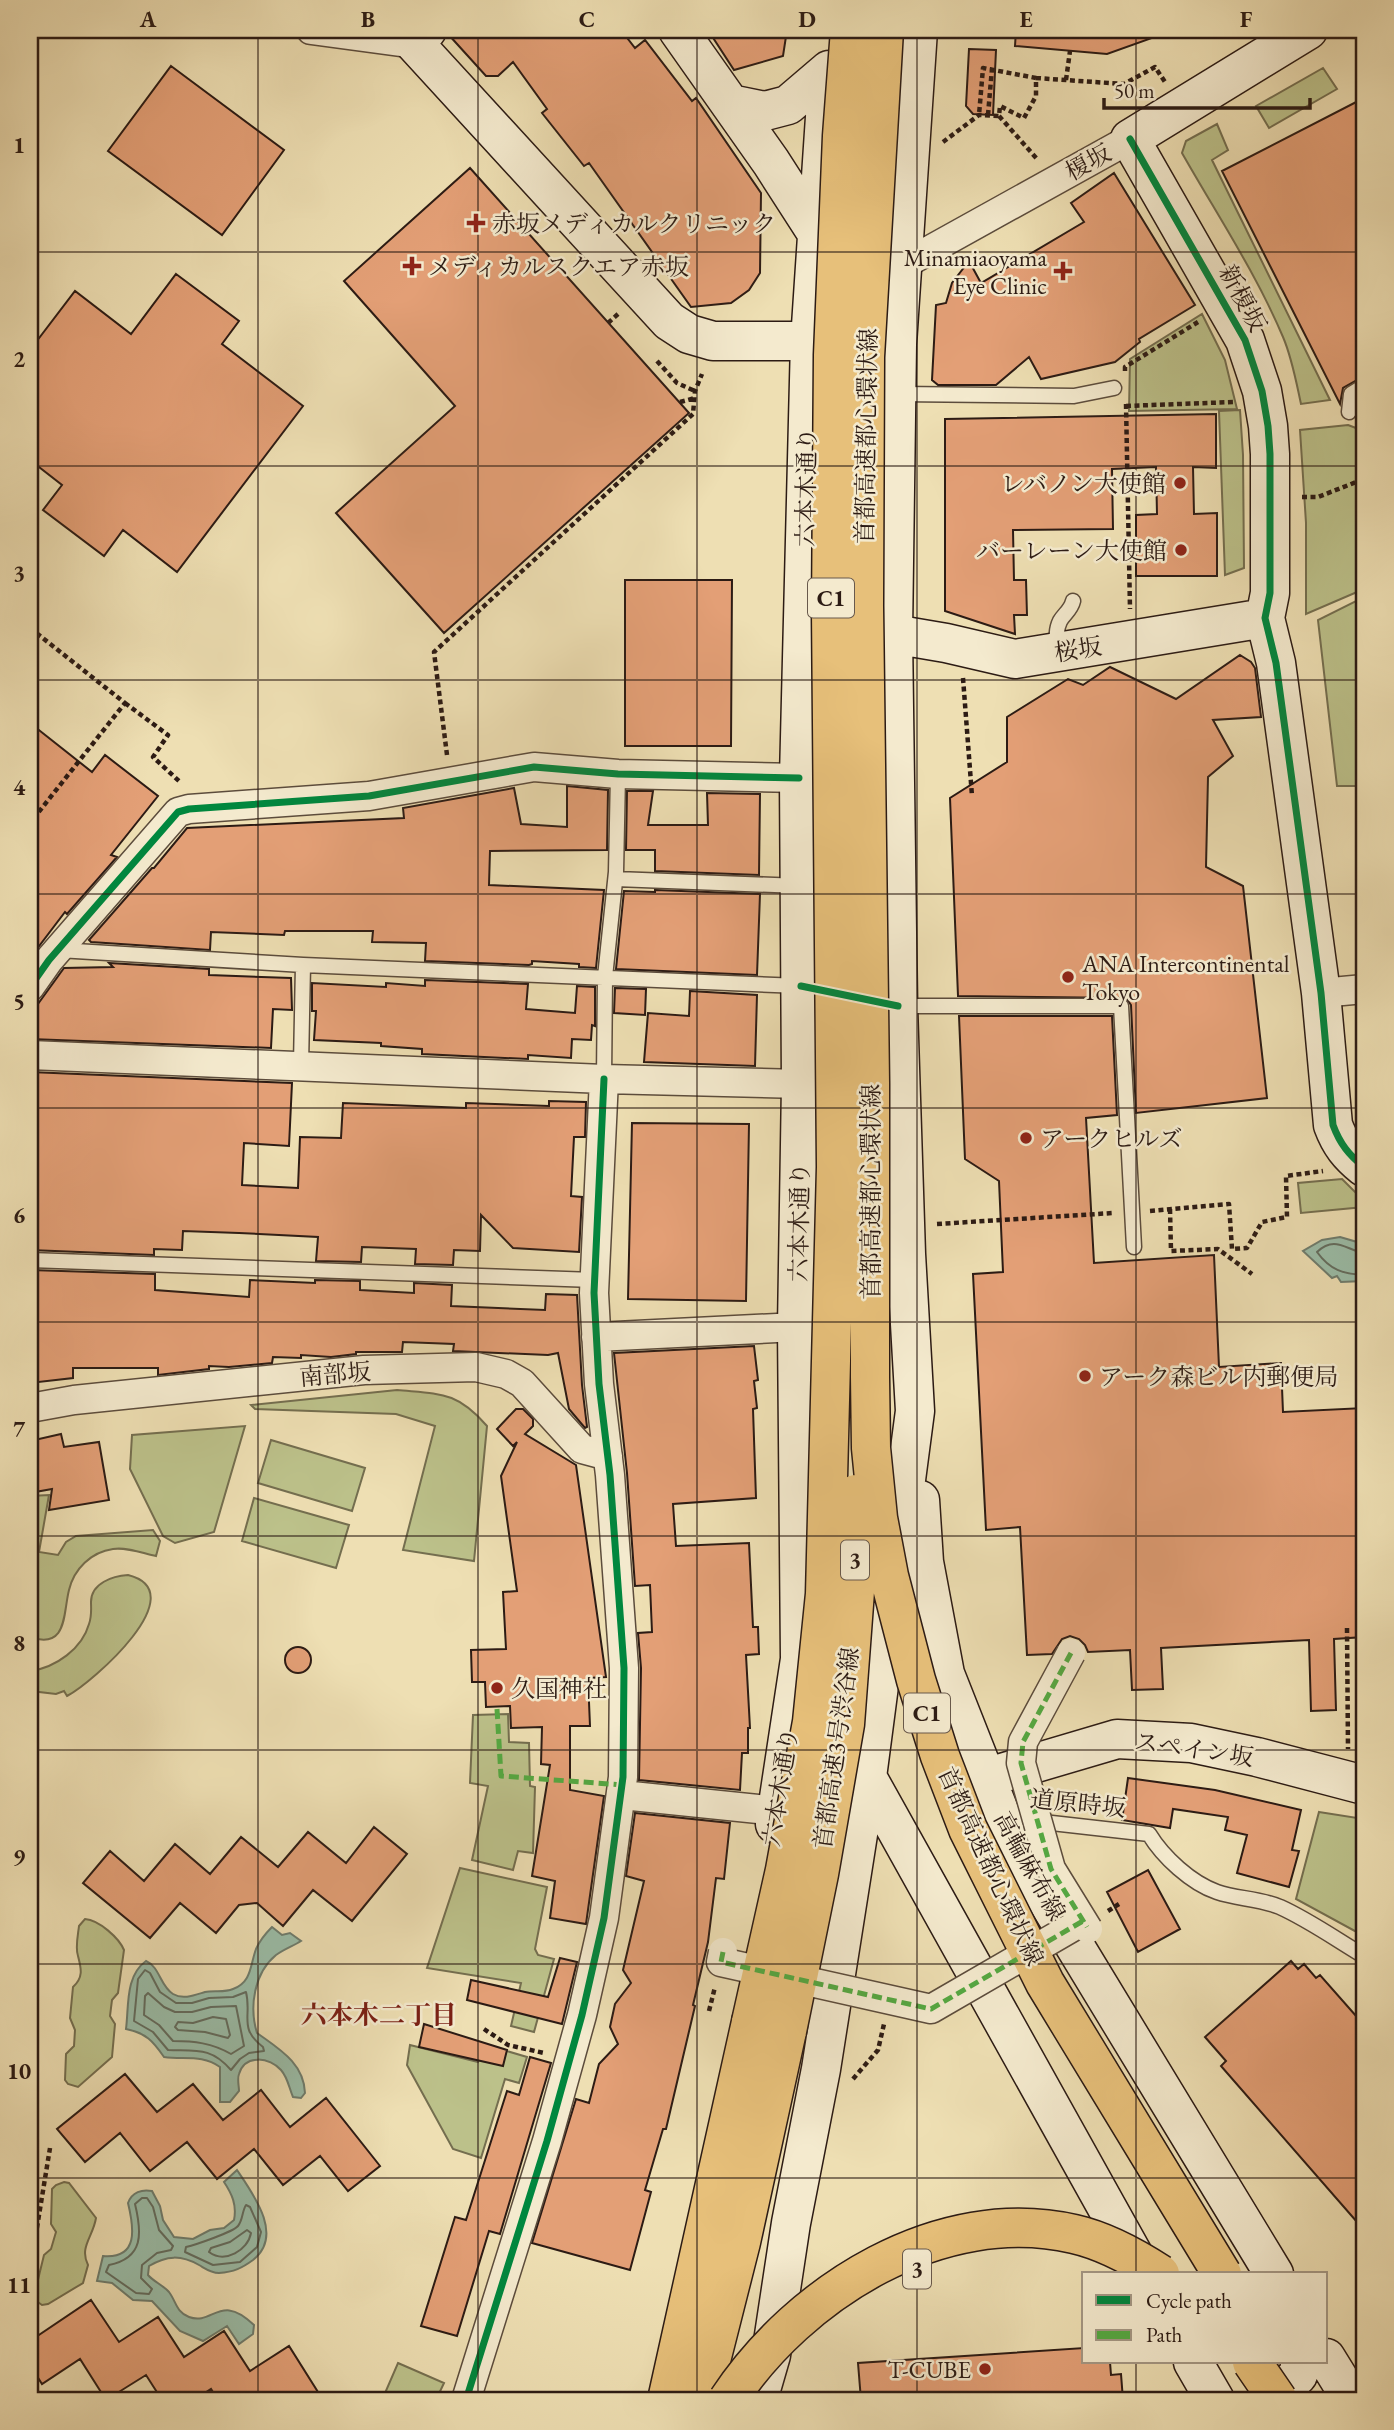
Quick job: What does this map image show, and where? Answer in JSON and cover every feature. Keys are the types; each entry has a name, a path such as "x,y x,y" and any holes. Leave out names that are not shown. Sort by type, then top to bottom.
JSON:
{"highway":[{"name":"首都高速都心環状線","path":"667,2400 785,1870 812,1722 825,1594 836,1167 831,611 832,368 842,135 850,30"},
{"name":"首都高速都心環状線","path":"884,30 865,358 859,1079 871,1448 878,1518 889,1576 916,1680 940,1756 968,1829 1045,1983 1221,2272"},
{"name":"首都高速3号渋谷線","path":"701,2400 741,2242 787,2031 819,1874 845,1724 855,1591 859,1079"},
{"name":"首都高速都心環状線","path":"836,1167 852,1451 863,1525 901,1687 924,1763 954,1838 1033,1992 1203,2272"},
{"path":"728,2400 761,2357 789,2329 827,2299 894,2256 938,2240 984,2230 1043,2229 1074,2234 1103,2243 1156,2272"},
{"name":"3","path":"757,2400 775,2373 804,2340 838,2312 873,2289 932,2263 987,2250 1013,2250 1068,2257 1116,2272"},
{"path":"1254,2364 1275,2400"},
{"path":"1271,2364 1291,2400"},
{"path":"1215,2382 1261,2400"}],"main road":[{"path":"678,30 771,162 816,232"},
{"name":"六本木通り","path":"656,2400 766,1869 800,1659 797,1327 801,1084 799,778 810,341 832,30"},
{"path":"859,1079 849,1029 859,292 875,30"},
{"path":"757,2400 771,2356 791,2223 821,2069 867,1776 915,1412 906,1254 898,1006 893,634 897,344 918,30"},
{"name":"榎坂","path":"1129,139 1308,30"},
{"path":"421,37 669,321 689,334 713,341 810,341"},
{"path":"730,104 765,111 788,105 829,70"},
{"name":"新榎坂","path":"1129,139 1245,340 1262,391 1270,454 1270,593 1265,618"},
{"path":"1265,618 1276,663 1321,993 1333,1125 1339,1141 1350,1155 1347,1169"},
{"name":"桜坂","path":"893,634 1015,659 1265,618"},
{"path":"801,1084 816,1079 829,1068 861,998 860,770 894,709"},
{"path":"766,1869 833,1715 860,1031 877,1013 898,1006"},
{"name":"高輪麻布線","path":"915,1412 924,1562 945,1674 1001,1818 1011,1841 1274,2272"},
{"path":"800,1659 1143,2272"},
{"name":"スペイン坂","path":"985,1778 1117,1738 1191,1743 1257,1757 1356,1771"},
{"path":"771,2356 870,2280 928,2252 993,2241 1041,2242 1073,2248 1106,2261 1119,2272"},
{"path":"1328,2361 1352,2400"},
{"path":"1275,2400 1298,2375 1301,2364"}],"street":[{"path":"311,30 421,37"},
{"name":"榎坂","path":"901,266 1129,139"},
{"path":"816,232 897,344"},
{"path":"30,987 57,950 178,812 189,809 369,796 534,767 618,774 799,778"},
{"path":"1321,993 1364,989"},
{"path":"30,1055 604,1079 801,1084"},
{"path":"467,2400 547,2141 582,2015 604,1918 622,1795 624,1668 608,1456 599,1384 594,1280 604,1079"},
{"path":"596,1337 797,1327"},
{"name":"南部坂","path":"30,1408 74,1400 364,1370 476,1367 506,1374 522,1383 582,1449 608,1456"},
{"path":"723,1952 721,1962 931,2009 1086,1925 1051,1869 1021,1763 1023,1742 1071,1653"},
{"path":"622,1795 777,1811"}],"lane":[{"path":"1349,412 1351,394 1364,386"},
{"path":"896,394 1074,396 1122,387"},
{"path":"1058,652 1057,630 1073,601"},
{"path":"604,1079 606,977 616,879 618,774"},
{"path":"616,879 801,886"},
{"path":"57,950 303,965 801,986"},
{"path":"301,1065 303,965"},
{"path":"898,1006 1121,1006 1135,1247"},
{"path":"30,1260 594,1280"},
{"name":"道原時坂","path":"1001,1818 1149,1834 1162,1854 1188,1875 1217,1892 1258,1899 1283,1908 1364,1956"}],"path":[{"path":"1066,80 1070,51"},
{"path":"979,115 983,68 1036,78 1124,85 1155,66"},
{"path":"988,115 992,68"},
{"path":"999,116 1000,106 1024,118 1035,96 1036,78"},
{"path":"934,149 979,115 999,116 1042,164"},
{"path":"1130,619 1122,387 1125,367 1200,321"},
{"path":"657,361 677,383 695,394"},
{"path":"447,758 434,652 693,414 695,394 702,374"},
{"path":"681,378 685,386"},
{"path":"680,402 695,394"},
{"path":"1297,497 1318,497 1364,479"},
{"path":"30,628 168,735 153,757 180,782"},
{"path":"962,665 972,796"},
{"path":"30,823 125,703"},
{"path":"1142,1211 1229,1204 1232,1249 1247,1248 1262,1222 1287,1217 1286,1177 1347,1169"},
{"path":"1170,1209 1171,1251 1218,1249 1252,1274"},
{"path":"935,1224 1115,1213"},
{"path":"1347,1628 1356,1771"},
{"path":"484,2029 508,2045 531,2050"},
{"path":"849,2085 878,2050"},
{"path":"30,2270 50,2148"},
{"path":"30,2392 33,2397 44,2400"}],"green space":[{"path":"1323,68 1337,89 1269,128 1256,106"},
{"path":"1217,124 1228,150 1212,160 1330,400 1301,404 1289,353 1272,313 1248,266 1182,153 1186,141"},
{"path":"1202,314 1225,360 1237,409 1129,411 1130,359"},
{"path":"1240,410 1244,568 1225,575 1219,411"},
{"path":"1348,425 1364,431 1364,589 1306,614 1306,523 1300,430"},
{"path":"1364,597 1364,786 1337,786 1318,620"},
{"path":"1342,1179 1356,1193 1364,1196 1364,1207 1301,1213 1298,1183"},
{"path":"397,1390 436,1394 457,1400 487,1426 474,1561 403,1550 435,1426 396,1414 255,1409 251,1405"},
{"path":"245,1426 214,1532 175,1543 163,1536 130,1469 132,1435"},
{"path":"271,1440 365,1468 352,1511 258,1483"},
{"path":"49,1495 39,1552 58,1555 66,1542 76,1536 153,1530 160,1541 156,1556 113,1549 98,1554 85,1563 71,1582 62,1627 51,1638 42,1640 30,1637 30,1496"},
{"path":"254,1498 349,1525 336,1568 242,1541"},
{"path":"128,1575 146,1585 151,1599 145,1617 132,1637 97,1674 67,1696 64,1691 56,1694 31,1691 31,1671 50,1665 67,1655 86,1633 91,1615 92,1595 99,1585"},
{"path":"508,1714 509,1742 529,1743 530,1786 535,1787 533,1853 518,1851 513,1870 472,1860 488,1786 470,1783 473,1715"},
{"path":"1319,1812 1364,1819 1364,1936 1296,1899"},
{"path":"460,1868 547,1887 535,1949 538,1955 554,1959 534,2032 511,2026 521,1983 427,1968"},
{"path":"85,1919 108,1930 124,1950 118,1993 112,2000 110,2016 115,2024 112,2057 78,2087 65,2080 66,2054 74,2046 75,2030 70,2018 73,1987 81,1972 77,1949 79,1926"},
{"path":"483,2044 527,2057 519,2083 505,2079 481,2158 453,2149 407,2065 410,2045 478,2062"},
{"path":"64,2182 69,2183 96,2218 86,2247 88,2265 83,2283 42,2305 34,2296 44,2255 51,2249 56,2232 51,2224 52,2189"},
{"path":"398,2363 444,2383 436,2400 382,2400"}],"water":[{"path":"1340,1237 1357,1242 1364,1248 1364,1281 1341,1282 1337,1276 1332,1278 1303,1251 1322,1240"},
{"path":"272,1927 282,1935 290,1933 301,1941 276,1955 263,1971 255,1991 255,2023 257,2033 282,2051 295,2065 304,2082 305,2093 301,2098 293,2097 281,2070 271,2062 258,2060 247,2063 242,2068 238,2076 239,2091 230,2102 220,2102 220,2067 206,2060 164,2057 148,2038 126,2029 131,1983 139,1967 146,1961 151,1964 169,1991 177,1996 233,1989 244,1982 258,1946"},
{"path":"237,2170 263,2215 266,2239 262,2250 249,2263 229,2272 213,2272 192,2262 174,2258 149,2266 148,2275 169,2292 185,2315 197,2319 225,2310 233,2311 254,2325 253,2334 239,2344 227,2326 203,2341 180,2331 152,2301 133,2300 112,2283 97,2281 103,2256 115,2256 128,2247 132,2222 128,2203 135,2194 145,2190 152,2191 160,2206 163,2220 174,2237 193,2239 210,2230 224,2228 234,2220 233,2200 224,2182"}],"building":[{"path":"448,30 621,30 635,48 645,40 692,101 696,98 761,193 760,273 749,290 731,303 691,307 589,163 584,166 542,113 547,109 513,62 498,76 486,76 448,34"},
{"path":"708,30 787,30 783,56 734,70"},
{"path":"1016,30 1165,30 1166,33 1107,54 1015,46"},
{"path":"969,49 996,50 993,115 973,114 966,106"},
{"path":"171,66 284,150 222,235 108,151"},
{"path":"1364,98 1364,376 1343,388 1340,404 1222,171"},
{"path":"470,168 689,413 444,633 336,513 455,406 344,281"},
{"path":"1114,173 1195,305 1139,339 1140,342 1115,362 1041,379 1029,357 996,385 938,385 932,380 936,305 946,303 952,283 969,261 981,283 1084,222 1071,203"},
{"path":"176,274 239,321 222,344 303,406 177,572 123,530 104,556 43,510 62,485 30,460 30,350 75,291 131,334"},
{"path":"1216,414 1216,468 1193,467 1194,514 1217,513 1217,576 1136,576 1136,515 1157,514 1156,467 1112,469 1113,529 1013,530 1014,580 1026,580 1027,615 1014,615 1015,634 945,611 945,419"},
{"path":"625,580 732,580 731,746 625,746"},
{"path":"1240,655 1255,668 1261,717 1213,720 1233,756 1208,777 1206,867 1243,886 1267,1098 1136,1113 1131,1005 1126,998 958,996 950,798 1007,762 1007,717 1068,679 1083,685 1110,667 1176,699"},
{"path":"30,723 92,772 105,755 158,796 111,855 117,857 67,914 65,912 30,958"},
{"path":"567,786 608,790 607,850 490,851 489,885 604,890 596,968 579,967 579,964 532,961 529,965 425,961 426,943 372,942 373,931 285,931 284,935 211,932 210,950 89,940 187,828 404,818 403,808 514,788 521,824 567,827"},
{"path":"627,791 653,791 648,825 708,825 707,793 760,794 759,875 655,871 655,850 626,850"},
{"path":"624,891 760,894 757,975 616,969"},
{"path":"109,963 209,969 209,975 291,978 292,1010 273,1009 271,1048 30,1039 30,1015 64,968 113,967"},
{"path":"425,980 528,984 526,1009 575,1013 577,986 595,987 595,1026 592,1025 591,1040 572,1039 571,1058 528,1055 528,1059 422,1054 422,1049 381,1046 381,1043 314,1040 316,1011 312,1011 312,983 425,986"},
{"path":"615,988 646,989 645,1015 614,1013"},
{"path":"690,991 757,995 755,1066 644,1062 648,1013 689,1016"},
{"path":"959,1016 1112,1016 1117,1115 1086,1118 1094,1263 1214,1255 1219,1367 1281,1363 1283,1412 1364,1408 1364,1637 1334,1639 1336,1710 1311,1711 1309,1640 1161,1648 1163,1689 1132,1690 1130,1650 1088,1652 1079,1639 1070,1636 1062,1639 1052,1654 1027,1655 1020,1527 986,1530 973,1274 1003,1272 999,1181 965,1159"},
{"path":"30,1072 292,1083 289,1146 244,1143 242,1185 298,1188 300,1137 341,1138 343,1103 466,1108 466,1103 549,1106 549,1101 586,1102 585,1137 574,1137 571,1196 582,1197 579,1252 513,1248 481,1215 480,1251 454,1250 453,1265 415,1264 416,1249 362,1247 361,1262 316,1261 318,1237 183,1231 182,1250 154,1249 154,1255 30,1250"},
{"path":"632,1123 749,1124 746,1301 628,1299"},
{"path":"30,1270 155,1274 155,1290 249,1297 250,1280 315,1283 315,1280 360,1281 360,1290 414,1293 414,1283 452,1285 451,1306 545,1310 546,1294 577,1295 587,1427 585,1428 569,1409 558,1353 548,1355 453,1351 454,1344 403,1342 402,1352 356,1352 331,1357 273,1357 272,1363 209,1366 209,1369 158,1375 158,1368 73,1368 73,1378 30,1383"},
{"path":"754,1346 758,1380 754,1381 757,1408 753,1409 756,1498 673,1504 676,1546 749,1543 753,1627 758,1627 759,1654 746,1655 750,1728 748,1753 742,1753 740,1790 639,1780 641,1668 638,1633 652,1632 650,1585 635,1586 627,1473 614,1353"},
{"path":"516,1409 523,1409 533,1419 533,1426 525,1434 576,1465 606,1677 588,1678 590,1726 570,1726 570,1790 604,1796 586,1924 550,1918 555,1881 532,1876 550,1765 541,1764 542,1727 511,1728 510,1706 486,1707 485,1682 472,1682 471,1650 506,1649 503,1592 517,1591 501,1476 517,1442 513,1446 497,1429"},
{"path":"61,1434 64,1447 99,1442 109,1500 49,1510 52,1489 35,1492 30,1467 30,1441"},
{"path":"298,1647 308,1650 311,1660 308,1670 298,1673 288,1670 285,1660 288,1650"},
{"path":"1128,1778 1215,1790 1301,1810 1292,1850 1299,1851 1289,1887 1237,1873 1247,1835 1225,1830 1228,1817 1173,1809 1170,1828 1122,1820"},
{"path":"635,1813 730,1823 724,1879 716,1878 708,1942 693,2005 695,2006 666,2129 663,2129 645,2190 651,2192 630,2270 532,2243 576,2099 589,2103 599,2064 618,2044 610,2027 615,2004 631,1983 623,1970 644,1881 626,1876"},
{"path":"374,1827 407,1854 352,1921 313,1890 283,1926 257,1903 239,1905 216,1933 180,1903 150,1938 83,1883 110,1851 144,1881 175,1844 210,1874 241,1837 278,1867 308,1832 346,1863"},
{"path":"1148,1870 1180,1929 1138,1952 1107,1892"},
{"path":"560,1958 577,1962 562,2024 467,2000 471,1980 548,1997"},
{"path":"1291,1961 1298,1969 1304,1964 1316,1978 1320,1975 1364,2025 1364,2230 1221,2066 1226,2061 1205,2037"},
{"path":"424,2024 507,2050 503,2066 419,2047"},
{"path":"530,2057 551,2063 500,2234 489,2231 457,2336 421,2326 455,2217 466,2220 507,2091 519,2095"},
{"path":"125,2074 157,2112 193,2084 223,2120 261,2090 290,2127 326,2098 380,2166 348,2191 320,2156 283,2185 254,2149 217,2179 187,2142 150,2171 120,2133 85,2162 57,2129"},
{"path":"91,2300 119,2342 158,2317 184,2357 224,2331 250,2371 289,2346 323,2400 218,2400 211,2389 194,2400 162,2400 146,2375 106,2400 80,2359 42,2384 30,2365 30,2341"},
{"name":"T-CUBE","path":"1082,2348 1082,2364 1110,2364 1111,2375 1121,2374 1123,2400 861,2400 858,2363"}],"marked path":[{"path":"1071,1653 1023,1742 1021,1763 1051,1869 1087,1927"},
{"path":"497,1709 501,1776 623,1785"},
{"path":"723,1952 721,1962 931,2009 1083,1921"}],"cycle path":[{"path":"1130,139 1245,340 1262,391 1270,454 1270,593 1265,618 1276,663 1321,993 1333,1125 1345,1149 1364,1167"},
{"path":"30,987 49,960 178,812 189,809 369,796 534,767 618,774 799,778"},
{"path":"801,986 898,1006"},
{"path":"466,2400 547,2141 582,2015 604,1918 623,1777 624,1668 610,1475 599,1384 594,1293 604,1079"}],"place":[{"name":"赤坂メディカルクリニック","path":"476,223"},
{"name":"メディカルスクエア赤坂","path":"412,266"},
{"name":"Minamiaoyama Eye Clinic","path":"1063,271"},
{"name":"レバノン大使館","path":"1180,483"},
{"name":"バーレーン大使館","path":"1181,550"},
{"name":"ANA Intercontinental Tokyo","path":"1068,977"},
{"name":"アークヒルズ","path":"1026,1138"},
{"name":"アーク森ビル内郵便局","path":"1085,1376"},
{"name":"久国神社","path":"497,1688"},
{"name":"T-CUBE","path":"985,2369"}],"district":[{"name":"六本木二丁目","path":"379,2015"}]}
